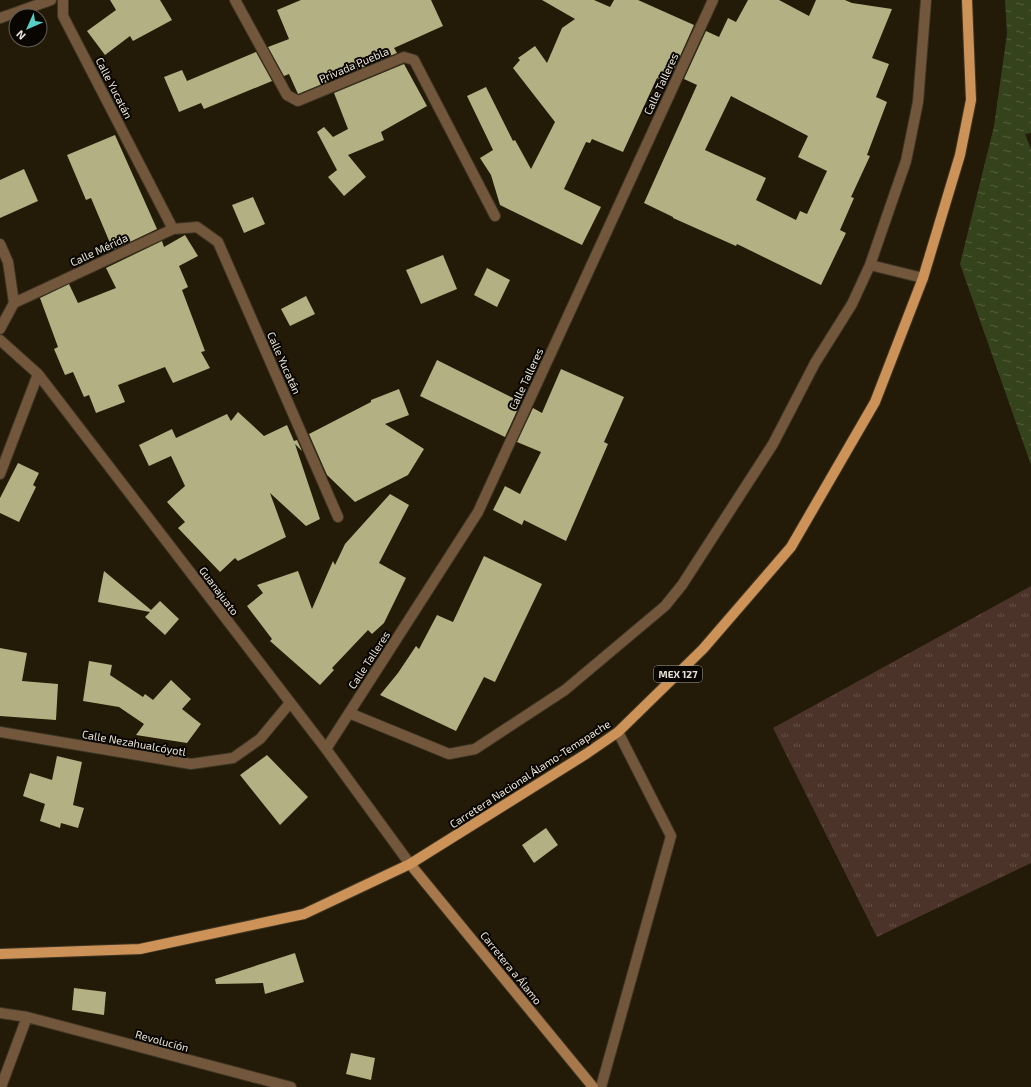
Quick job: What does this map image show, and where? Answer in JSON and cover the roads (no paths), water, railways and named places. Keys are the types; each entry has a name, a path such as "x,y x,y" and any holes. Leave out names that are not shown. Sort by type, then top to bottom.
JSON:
{"main road":[{"name":"Carretera Nacional Álamo-Temapache","path":"0,954 140,949 304,914 410,864 477,823 618,732 703,649 791,547 876,402 923,278 960,155 971,100 967,0"},
{"name":"Carretera a Álamo","path":"410,864 593,1087"}],"street":[{"path":"0,18 51,0"},
{"name":"Calle Yucatán","path":"63,0 63,16 173,229"},
{"name":"Privada Puebla","path":"235,0 287,96 298,101 404,57 414,60 495,216"},
{"name":"Calle Talleres","path":"326,749 478,512 713,0"},
{"path":"349,713 449,754 475,749 565,690 665,606 682,586 773,444 815,364 852,304 870,265 906,161 918,102 926,0"},
{"name":"Calle Yucatán","path":"197,227 218,242 338,517"},
{"name":"Calle Mérida","path":"14,303 173,229 197,227"},
{"path":"0,244 8,262 14,303 0,329"},
{"path":"870,265 923,278"},
{"name":"Guanajuato","path":"0,340 38,374 326,749 410,864"},
{"path":"0,474 38,374"},
{"name":"Calle Nezahualcóyotl","path":"0,732 191,764 233,758 260,739 290,703"},
{"path":"601,1087 672,836 618,732"},
{"name":"Revolución","path":"0,1013 27,1017 291,1087"},
{"path":"1,1087 27,1017"}],"water":[{"path":"1005,0 1031,0 1031,133 1025,134 1031,149 1031,465 960,264 994,126 1007,34"}]}
